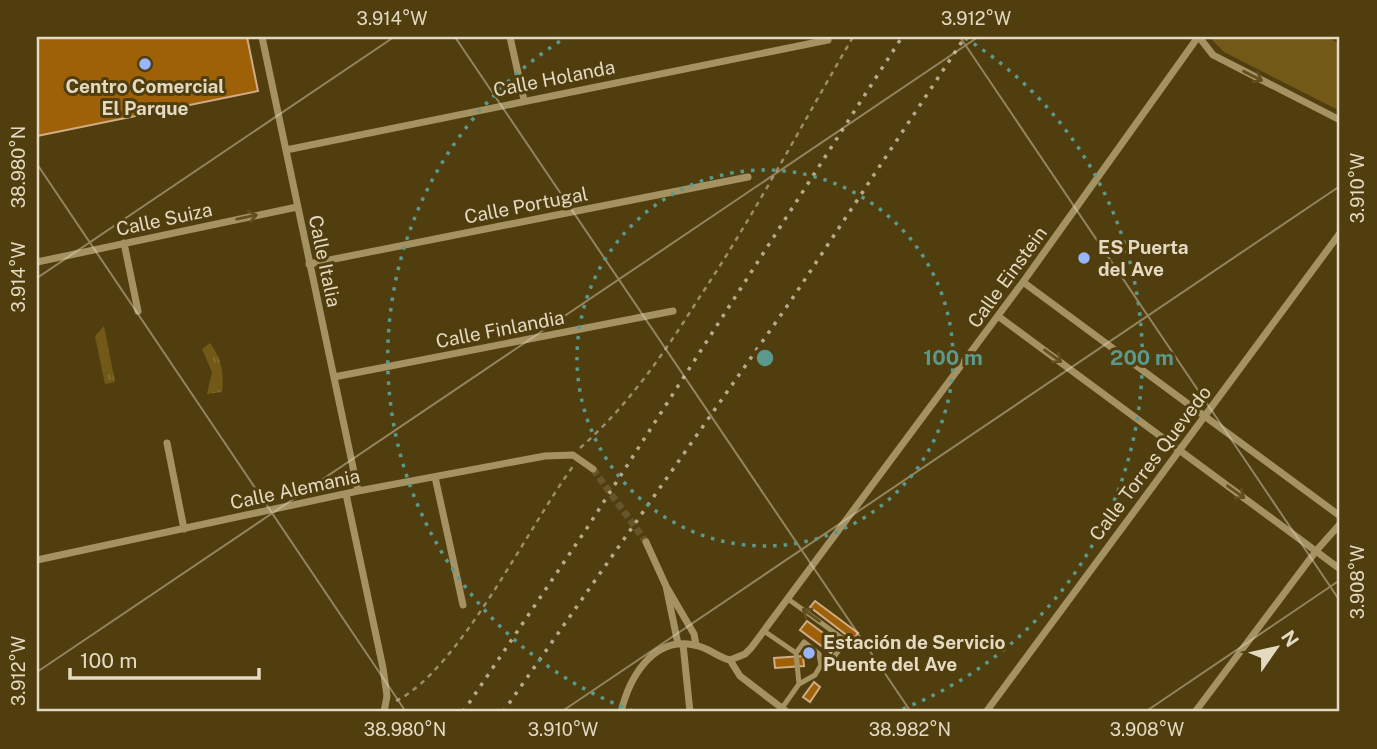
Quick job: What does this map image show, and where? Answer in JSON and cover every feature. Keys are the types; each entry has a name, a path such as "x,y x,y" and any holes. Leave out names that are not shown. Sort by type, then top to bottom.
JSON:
{"street":[{"name":"Calle Italia","path":"262,37 358,491"},
{"path":"510,37 524,100"},
{"path":"1198,37 1213,55 1340,120"},
{"name":"Calle Einstein","path":"730,660 744,654 764,631 1023,282 1198,37"},
{"name":"Calle Holanda","path":"286,149 828,40"},
{"name":"Calle Portugal","path":"309,264 748,177"},
{"name":"Calle Suiza","path":"37,261 297,207"},
{"name":"Calle Torres Quevedo","path":"986,712 1340,233"},
{"path":"124,243 138,311"},
{"path":"1023,282 1340,516"},
{"name":"Calle Finlandia","path":"334,377 673,311"},
{"path":"998,316 1340,569"},
{"path":"167,443 184,529"},
{"name":"Calle Alemania","path":"37,560 358,491 561,454 576,457"},
{"path":"576,457 593,469"},
{"path":"435,477 463,605"},
{"path":"346,494 383,668 385,709"},
{"path":"1195,712 1316,551 1340,524"},
{"path":"646,542 666,586 694,635 696,645"},
{"path":"666,586 681,644 690,712"},
{"path":"621,712 627,688 644,662 681,644 696,645 730,660 740,676 784,710"}],"lane":[{"path":"784,710 799,684 814,675 821,665 832,660 844,645 842,638 788,599"},
{"path":"764,631 796,653"},
{"path":"799,684 796,653 804,642 819,654 821,665"}],"path":[{"path":"385,709 412,693 441,665 576,457 606,425 671,342 743,232 853,37"}],"green space":[{"path":"1209,37 1327,37 1340,44 1340,111 1224,52"},
{"path":"104,326 115,382 105,384 95,336"},
{"path":"210,343 220,361 223,385 222,392 207,394 212,372 202,349"}],"building":[{"name":"Centro Comercial El Parque","path":"37,37 247,37 258,91 37,136"},
{"path":"815,601 858,633 853,640 810,607"},
{"path":"807,621 838,644 831,653 800,630"},
{"path":"803,656 804,666 775,668 774,658"},
{"path":"814,682 820,687 810,702 803,697"}],"tunnel":[{"path":"593,469 646,542"}],"railway":[{"path":"463,712 587,528 902,37"},
{"path":"503,712 790,302 965,37"}],"place":[{"name":"Centro Comercial El Parque","path":"145,64"},
{"name":"ES Puerta del Ave","path":"1084,258"},
{"name":"Estación de Servicio Puente del Ave","path":"809,653"}]}
